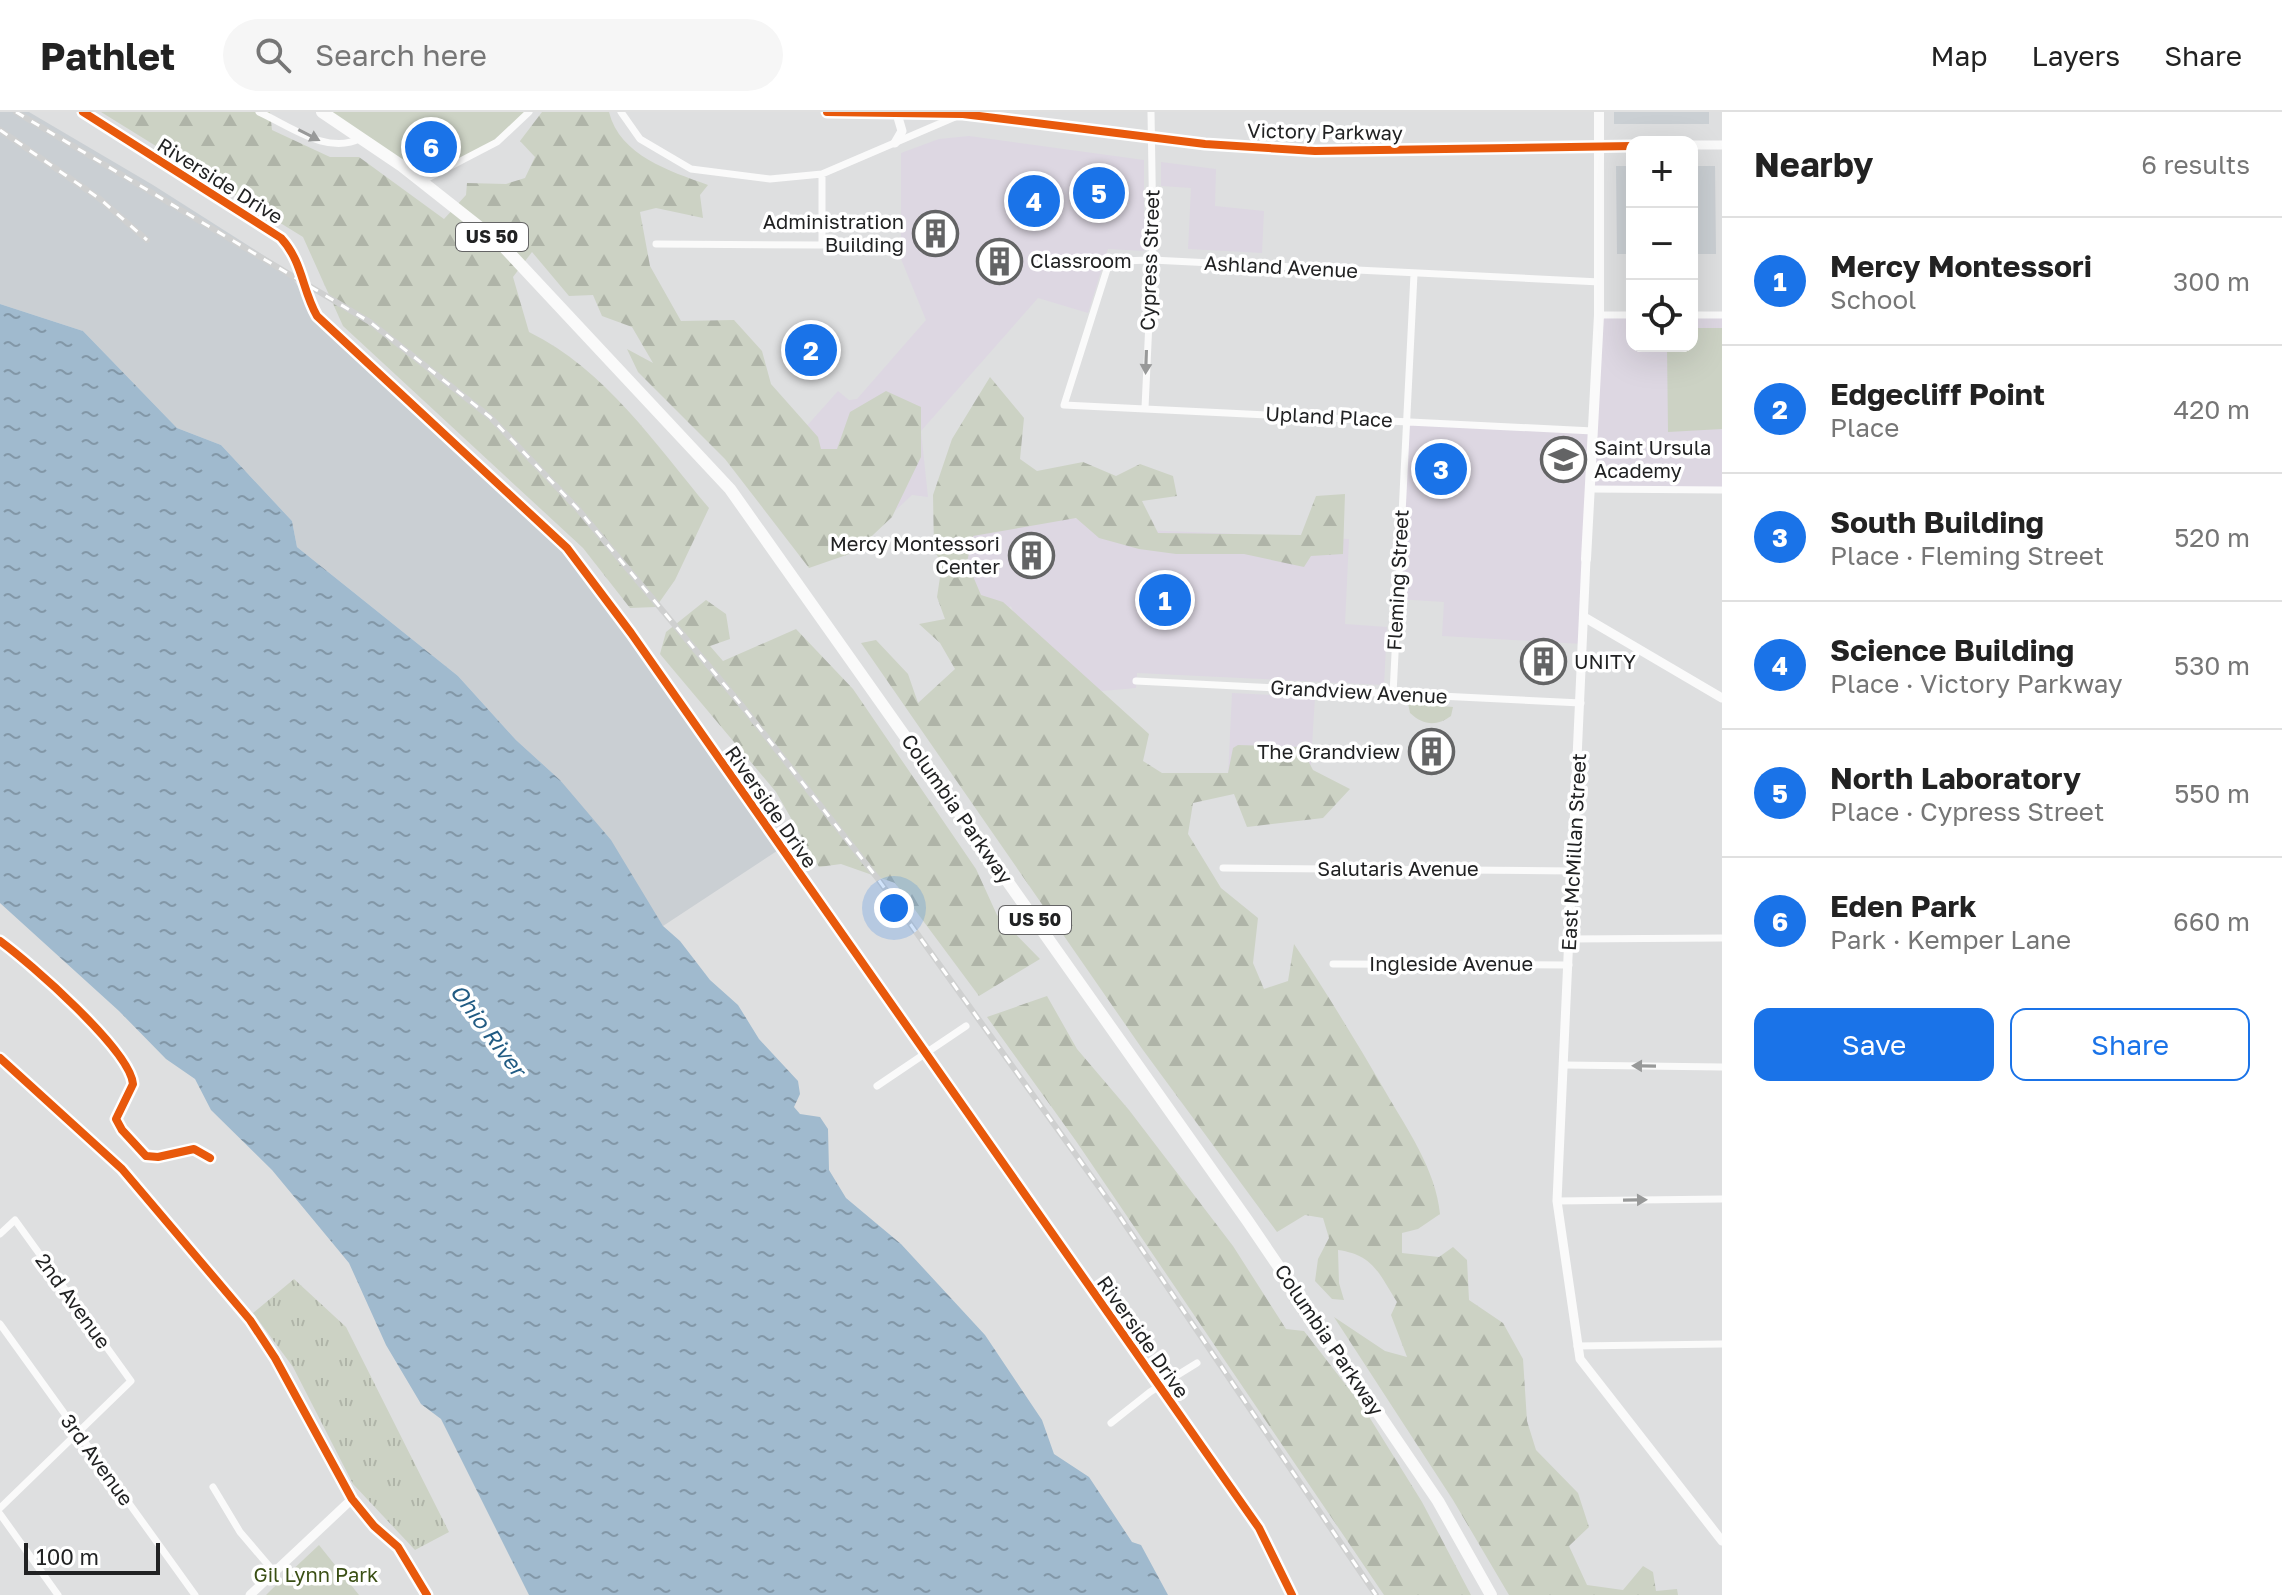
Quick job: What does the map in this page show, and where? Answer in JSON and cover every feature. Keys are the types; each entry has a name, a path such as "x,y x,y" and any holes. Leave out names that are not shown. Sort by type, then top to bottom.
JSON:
{"highway":[{"name":"Columbia Parkway","path":"322,112 422,181 502,245 730,489 1247,1220 1438,1501 1491,1595"}],"main road":[{"name":"Riverside Drive","path":"83,112 281,238 293,251 301,268 309,303 317,316 567,548 631,633 1259,1528 1292,1595"},
{"name":"East McMillan Street","path":"1586,559 1600,282 1599,112"}],"street":[{"path":"259,112 328,145 351,143 361,138"},
{"path":"422,181 497,142 529,112"},
{"path":"621,112 640,139 691,169 757,179 822,174 965,113"},
{"name":"Victory Parkway","path":"827,112 965,113 1151,137 1315,151 1626,146"},
{"name":"Cypress Street","path":"1145,408 1152,260 1151,112"},
{"path":"895,143 902,131 897,114"},
{"path":"1698,145 1722,145"},
{"path":"656,244 822,245 822,174"},
{"name":"Ashland Avenue","path":"1064,405 1108,266 1119,261 1152,260 1600,282"},
{"name":"Fleming Street","path":"1393,694 1414,274"},
{"path":"1599,315 1626,315"},
{"path":"1698,315 1722,315"},
{"name":"Upland Place","path":"1064,405 1593,431"},
{"path":"1590,489 1722,490"},
{"name":"East McMillan Street","path":"1586,559 1557,1201 1577,1346 1588,1371 1722,1541"},
{"path":"1584,617 1722,698"},
{"name":"Grandview Avenue","path":"1136,681 1581,703"},
{"name":"Salutaris Avenue","path":"1223,868 1573,871"},
{"path":"1570,939 1722,938"},
{"name":"Ingleside Avenue","path":"1333,964 1569,965"},
{"path":"877,1086 966,1026"},
{"path":"0,1058 122,1169 250,1320 281,1368 352,1499 374,1526 398,1547 427,1595"},
{"path":"1565,1065 1722,1067"},
{"path":"1557,1201 1722,1199"},
{"name":"2nd Avenue","path":"0,1234 15,1220 131,1381 78,1432"},
{"name":"3rd Avenue","path":"0,1324 195,1595"},
{"path":"1577,1346 1722,1344"},
{"path":"1111,1423 1150,1392 1160,1389 1197,1363"},
{"path":"0,1508 78,1432"},
{"path":"213,1487 240,1532 275,1573"},
{"path":"250,1595 352,1499"},
{"path":"0,1514 58,1595"}],"shaded area":[{"path":"0,112 29,112 153,185 288,271 309,303 567,548 780,849 663,926 560,780 516,740 458,676 297,547 292,521 221,445 177,428 83,331 0,304"},
{"path":"1614,112 1709,112 1709,124 1614,124"},
{"path":"969,136 1144,160 1144,251 1108,249 1088,313 1038,298 921,431 928,497 912,495 850,553 837,535 753,486 838,391 849,400 857,399 926,320 901,259 901,153 939,139"},
{"path":"1161,162 1216,169 1215,206 1264,211 1262,253 1188,249 1191,188 1161,186"},
{"path":"1616,166 1626,166 1626,254 1617,254"},
{"path":"1698,166 1715,166 1716,254 1698,254"},
{"name":"Saint Ursula Academy","path":"1599,315 1626,315 1626,352 1698,352 1698,315 1722,315 1722,490 1590,489 1583,644 1442,636 1444,602 1397,599 1406,421 1593,431"},
{"path":"965,500 1144,530 1349,539 1345,624 1387,627 1384,685 1137,673 1136,688 1046,696 1011,606 1005,611 972,595 945,522"},
{"path":"1232,693 1315,697 1310,780 1228,776"}],"green space":[{"path":"101,112 270,112 272,130 330,157 359,157 444,219 466,195 467,183 506,184 525,178 535,157 520,141 542,112 609,112 615,127 635,151 663,167 708,185 700,195 703,218 656,208 640,212 650,266 681,321 734,320 762,351 771,384 818,437 821,449 837,449 850,412 886,391 921,407 921,457 892,517 855,552 809,568 725,459 638,372 627,349 653,363 632,327 602,316 593,295 569,296 532,252 513,277 529,332 557,348 606,388 649,434 709,508 675,580 656,607 630,608 583,548 343,326 303,237"},
{"path":"322,112 529,112 512,130 422,181"},
{"path":"1698,328 1722,328 1722,429 1668,432 1667,352 1698,352"},
{"path":"990,377 1024,418 1020,459 1037,471 1083,462 1116,476 1140,464 1173,476 1177,496 1142,501 1158,533 1301,535 1316,496 1345,494 1343,554 1311,556 1304,567 1244,554 1176,554 1139,549 1099,538 1076,518 973,536 967,562 981,595 1003,602 1149,734 1143,761 1162,773 1228,773 1233,748 1238,745 1301,747 1313,770 1350,789 1323,818 1247,827 1234,794 1193,803 1188,834 1221,888 1258,918 1253,963 1264,989 1288,981 1294,944 1419,1150 1433,1182 1440,1214 1418,1229 1402,1233 1402,1253 1439,1257 1453,1247 1467,1260 1469,1300 1503,1323 1523,1359 1527,1421 1536,1450 1578,1493 1589,1527 1569,1546 1587,1585 1623,1590 1643,1566 1653,1572 1656,1591 1677,1589 1678,1595 1509,1595 1453,1500 1334,1317 1385,1351 1407,1357 1391,1315 1397,1302 1380,1275 1360,1256 1338,1250 1339,1283 1344,1300 1332,1299 1315,1281 1318,1259 1329,1238 1323,1218 1305,1215 1277,1232 1143,1050 861,643 876,640 908,674 918,703 955,669 940,643 919,624 945,619 937,597 942,564 934,550 933,495 952,439"},
{"path":"706,600 726,614 730,639 710,646 723,661 796,629 853,689 976,869 997,915 1040,959 979,996 895,883 841,864 819,867 776,792 660,654 666,632"},
{"path":"1408,703 1453,707 1451,716 1430,723 1410,713"},
{"path":"1047,996 1077,1049 1129,1110 1233,1246 1286,1329 1304,1331 1363,1407 1422,1502 1471,1595 1384,1595 1076,1141 987,1017"},
{"path":"294,1279 346,1327 449,1532 415,1550 353,1484 293,1367 253,1313"},
{"name":"Gil Lynn Park","path":"319,1545 359,1595 266,1595 271,1590"}],"water":[{"name":"Ohio River","path":"0,304 83,331 177,428 221,445 292,521 297,547 458,676 516,740 560,780 611,840 663,926 680,941 710,980 738,1005 759,1039 798,1081 800,1094 794,1107 800,1114 820,1117 828,1129 829,1170 846,1198 901,1244 985,1335 1042,1420 1054,1454 1089,1477 1132,1542 1141,1545 1168,1595 529,1595 441,1419 421,1404 386,1345 349,1263 272,1170 211,1110 195,1079 166,1059 119,1011 0,903"}],"railway":[{"path":"16,112 370,322 490,417 577,508 743,707 878,879 1114,1208 1376,1595"},
{"path":"0,130 100,199 147,240"}],"cycle path":[{"path":"83,112 281,238 294,257 317,316 567,548 631,633 1259,1528 1292,1595"},
{"path":"827,112 963,114 1205,144 1315,151 1626,146"},
{"path":"0,941 77,1008 128,1069 133,1084 116,1119 146,1156 158,1157 194,1149 210,1158"},
{"path":"0,1058 122,1169 250,1320 275,1358 352,1499 374,1526 398,1547 427,1595"}],"place":[{"name":"Eden Park","path":"431,147"},
{"name":"North Laboratory","path":"1099,193"},
{"name":"Science Building","path":"1034,201"},
{"name":"Administration Building","path":"935,233"},
{"name":"Classroom","path":"999,261"},
{"name":"Edgecliff Point","path":"811,350"},
{"name":"Saint Ursula Academy","path":"1563,460"},
{"name":"South Building","path":"1441,469"},
{"name":"Mercy Montessori Center","path":"1031,556"},
{"name":"Mercy Montessori","path":"1165,600"},
{"name":"UNITY","path":"1543,662"},
{"name":"The Grandview","path":"1431,752"}]}
